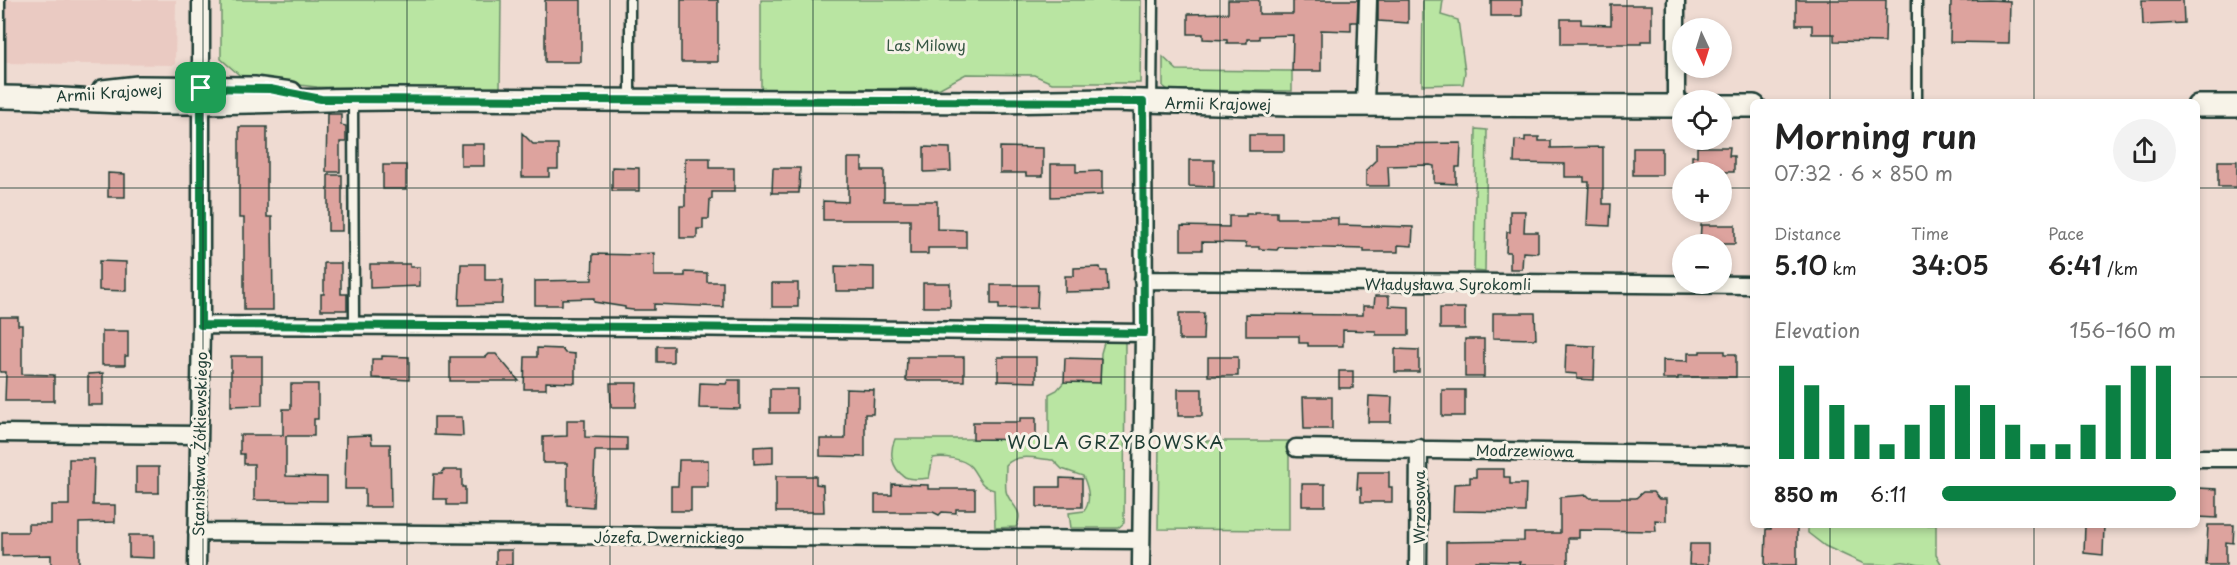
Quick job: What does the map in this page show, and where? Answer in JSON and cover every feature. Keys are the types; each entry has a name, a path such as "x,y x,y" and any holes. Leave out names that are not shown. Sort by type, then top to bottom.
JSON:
{"street":[{"name":"Stanisława Żółkiewskiego","path":"197,565 201,325 201,0"},
{"path":"1365,105 1368,0"},
{"path":"1676,0 1679,90"},
{"name":"Armii Krajowej","path":"0,97 139,103 270,89 321,99 1672,106"},
{"path":"1141,565 1147,102"},
{"path":"1732,106 1750,106"},
{"path":"2200,106 2237,106"},
{"name":"Władysława Syrokomli","path":"1143,280 1750,285"},
{"path":"201,325 1144,333"},
{"path":"0,433 198,435"},
{"name":"Modrzewiowa","path":"1296,448 1419,448 1750,455"},
{"name":"Wrzosowa","path":"1418,565 1419,448"},
{"path":"2200,458 2237,458"},
{"name":"Józefa Dwernickiego","path":"197,532 1141,540"}],"lane":[{"path":"0,0 0,97"},
{"path":"630,0 630,100"},
{"path":"1147,102 1153,0"},
{"path":"1917,0 1917,99"},
{"path":"353,99 354,325"}],"shaded area":[{"path":"0,0 176,0 175,65 0,63"}],"green space":[{"path":"221,0 501,0 500,89 317,87 244,79 221,59"},
{"name":"Las Milowy","path":"761,0 1141,0 1140,83 1052,83 1034,75 966,74 940,88 761,90"},
{"path":"1423,0 1443,0 1441,15 1458,20 1465,72 1463,84 1422,85"},
{"path":"1163,57 1177,70 1292,71 1292,91 1168,90 1163,86"},
{"path":"1476,129 1487,130 1485,272 1474,271"},
{"path":"1105,339 1125,339 1124,523 1118,528 1071,528 1069,513 1084,511 1089,498 1088,489 1083,476 1062,469 1053,460 1022,457 1006,465 1006,491 1019,516 1016,527 995,528 994,490 982,484 971,467 963,462 947,458 933,458 929,478 907,478 897,469 892,454 895,439 1049,439 1049,394 1057,390 1064,382 1100,382 1101,353"},
{"path":"1159,441 1289,441 1289,530 1158,529"},
{"path":"1808,528 1936,528 1936,555 1942,565 1903,562 1892,565 1864,564 1825,546 1808,533"}],"building":[{"path":"545,0 581,0 581,62 545,62"},
{"path":"681,0 718,0 718,62 681,62"},
{"path":"1228,0 1259,0 1259,14 1293,14 1293,1 1296,0 1358,0 1357,22 1351,22 1351,31 1321,30 1321,71 1292,71 1293,35 1259,36 1259,39 1247,39 1247,43 1227,43 1227,40 1203,39 1203,34 1188,34 1188,14 1228,13"},
{"path":"1378,0 1408,0 1408,23 1378,21"},
{"path":"1491,0 1522,0 1522,16 1491,16"},
{"path":"1796,0 1886,0 1885,42 1834,41 1834,34 1812,34 1812,25 1796,25"},
{"path":"2142,0 2183,0 2184,23 2143,25"},
{"path":"1951,1 2010,1 2009,43 1950,42"},
{"path":"1611,5 1652,5 1652,41 1641,41 1641,44 1561,44 1561,19 1581,19 1581,24 1611,25"},
{"path":"327,114 341,114 341,125 346,126 346,142 340,142 340,172 326,172"},
{"path":"239,127 267,127 267,217 272,217 273,310 244,310 244,218 239,218"},
{"path":"522,133 533,144 558,144 558,169 549,169 549,177 522,177"},
{"path":"1249,135 1284,135 1284,151 1249,151"},
{"path":"1525,137 1539,137 1539,141 1551,141 1551,148 1603,147 1603,204 1611,204 1610,226 1587,225 1589,182 1584,182 1584,177 1565,177 1565,164 1514,163 1515,140 1525,141"},
{"path":"1461,143 1460,167 1456,167 1456,184 1434,183 1434,166 1430,165 1388,166 1389,186 1366,186 1366,170 1376,160 1376,144"},
{"path":"461,144 484,144 484,166 461,166"},
{"path":"924,147 950,148 951,171 924,172"},
{"path":"1000,147 1043,148 1043,176 1026,176 1026,173 1000,173"},
{"path":"1633,148 1662,148 1662,175 1633,175"},
{"path":"1697,150 1730,150 1729,156 1734,156 1734,172 1732,172 1732,162 1692,162 1692,156 1697,156"},
{"path":"685,158 710,158 710,168 734,168 734,192 712,192 709,219 703,219 703,229 697,229 697,238 680,238 680,206 685,206"},
{"path":"848,158 862,158 862,170 884,170 884,201 937,201 937,229 966,230 966,248 928,248 928,254 910,254 910,220 823,220 823,201 848,202"},
{"path":"1189,160 1214,160 1214,187 1189,186"},
{"path":"2218,161 2237,161 2237,187 2218,187"},
{"path":"1051,164 1076,164 1076,172 1102,171 1102,195 1051,197"},
{"path":"383,165 406,165 406,189 383,189"},
{"path":"612,167 639,168 639,191 612,191"},
{"path":"773,168 800,168 799,193 772,193"},
{"path":"108,173 125,174 125,197 108,197"},
{"path":"328,175 342,175 342,231 328,231"},
{"path":"1510,211 1525,211 1524,232 1538,232 1538,253 1523,252 1522,269 1510,269 1510,252 1506,252 1507,232 1510,232"},
{"path":"1254,212 1277,212 1277,218 1338,218 1338,225 1413,227 1412,246 1398,245 1398,252 1364,252 1364,249 1279,247 1277,250 1259,249 1259,247 1246,247 1246,243 1202,242 1202,250 1181,250 1181,226 1229,227 1229,216 1246,216"},
{"path":"1701,225 1735,225 1735,244 1732,244 1732,234 1701,234"},
{"path":"654,253 654,276 685,276 685,272 707,273 707,282 723,282 723,307 654,304 654,310 633,310 594,302 594,298 562,299 562,305 535,305 535,281 592,280 593,254"},
{"path":"99,261 126,262 126,291 99,290"},
{"path":"324,263 341,263 341,294 347,294 347,310 321,310 321,294 324,294"},
{"path":"370,264 410,264 410,267 420,267 420,286 370,288"},
{"path":"461,264 485,264 485,280 503,280 502,304 459,305"},
{"path":"835,266 874,267 874,291 836,291"},
{"path":"1100,267 1101,271 1107,271 1108,291 1065,292 1065,276 1074,276 1074,268"},
{"path":"772,283 798,283 798,307 772,307"},
{"path":"923,283 950,283 950,307 923,307"},
{"path":"991,285 1038,285 1037,308 999,309 999,304 991,304"},
{"path":"1375,296 1389,296 1389,306 1409,307 1409,335 1376,335 1376,331 1343,330 1343,346 1308,346 1308,343 1299,343 1299,336 1246,336 1246,314 1363,315 1363,306 1374,306"},
{"path":"1440,308 1465,308 1465,329 1440,329"},
{"path":"1179,313 1204,313 1203,340 1179,340"},
{"path":"1493,313 1535,313 1536,339 1493,338"},
{"path":"0,317 18,317 18,325 22,325 22,374 54,375 54,401 5,401 6,372 0,372"},
{"path":"102,331 128,331 128,356 125,356 125,365 102,365"},
{"path":"1465,339 1484,339 1484,377 1465,377"},
{"path":"1566,345 1595,346 1594,380 1577,379 1577,374 1565,373"},
{"path":"657,346 673,346 673,362 657,362"},
{"path":"537,348 562,349 565,353 575,354 575,383 546,382 546,389 524,389 525,357 537,357"},
{"path":"1395,349 1419,350 1419,372 1395,372"},
{"path":"1700,351 1725,351 1725,354 1736,354 1736,377 1663,379 1663,360 1688,361 1688,353 1700,353"},
{"path":"489,354 496,354 519,381 450,381 450,357 486,357"},
{"path":"231,356 262,356 262,405 231,406"},
{"path":"382,356 409,357 409,380 372,378 372,359 382,359"},
{"path":"907,357 964,357 964,381 906,381"},
{"path":"998,357 1036,357 1036,382 998,381"},
{"path":"1208,357 1238,357 1238,376 1208,376"},
{"path":"1065,358 1101,359 1100,383 1064,382"},
{"path":"1339,371 1353,371 1353,388 1339,388"},
{"path":"103,373 103,405 88,405 88,374"},
{"path":"728,380 740,380 740,409 699,408 700,383 726,384"},
{"path":"610,383 637,383 636,407 611,407"},
{"path":"291,384 318,384 318,419 314,419 314,436 286,436 286,476 327,477 327,501 254,500 254,464 244,464 244,454 240,454 240,435 283,435 283,409 291,409"},
{"path":"770,389 797,389 797,413 770,413"},
{"path":"846,389 874,390 873,414 865,414 865,457 820,456 820,439 845,439"},
{"path":"1178,389 1202,389 1202,416 1178,416"},
{"path":"1442,390 1465,390 1465,416 1442,416"},
{"path":"1369,396 1392,397 1391,422 1368,422"},
{"path":"1303,397 1332,397 1332,429 1304,429"},
{"path":"434,417 462,417 463,436 434,435"},
{"path":"1020,418 1036,418 1036,440 973,439 973,422 1020,422"},
{"path":"567,420 585,420 585,437 627,438 627,451 595,451 593,507 567,505 567,463 543,463 543,437 567,436"},
{"path":"371,435 372,444 390,444 391,507 365,507 365,489 345,489 346,436"},
{"path":"773,446 773,463 754,464 754,447"},
{"path":"69,459 94,459 93,505 115,505 115,522 79,523 79,565 51,565 51,555 2,556 2,532 28,532 28,524 51,524 51,505 69,505"},
{"path":"679,460 708,460 708,487 691,487 691,511 671,511 671,486 678,486"},
{"path":"136,467 159,467 159,493 136,493"},
{"path":"1476,469 1504,469 1504,477 1510,477 1510,484 1526,484 1525,512 1453,511 1454,484 1470,483 1470,477 1476,477"},
{"path":"443,470 462,470 465,505 447,505 447,499 433,499 434,474 442,474"},
{"path":"1358,472 1389,472 1392,502 1361,502 1361,488 1357,489"},
{"path":"776,476 816,476 816,484 823,485 824,512 776,512"},
{"path":"1060,478 1082,479 1082,507 1037,507 1037,487 1060,487"},
{"path":"892,484 928,485 928,489 975,489 975,509 956,509 956,513 942,512 939,515 933,512 875,512 875,495 892,495"},
{"path":"1302,484 1325,484 1325,506 1302,506"},
{"path":"2200,488 2217,489 2217,518 2200,517"},
{"path":"1643,492 1653,492 1659,499 1666,499 1666,521 1655,520 1656,531 1579,530 1579,538 1568,538 1568,565 1519,565 1520,562 1476,561 1476,565 1446,565 1446,542 1524,541 1524,533 1560,533 1560,497 1587,495 1590,498 1636,498"},
{"path":"2208,525 2234,525 2233,543 2226,542 2226,565 2206,565"},
{"path":"1797,528 1797,565 1765,565 1766,529"},
{"path":"2085,528 2104,528 2103,555 2084,553"},
{"path":"129,535 154,535 154,558 129,557"},
{"path":"1690,544 1708,544 1708,565 1689,565"},
{"path":"496,550 512,550 512,565 496,565"}],"district":[{"name":"WOLA GRZYBOWSKA","path":"1116,441"}],"route":[{"path":"201,88 270,89 321,99 996,102 1108,100 1143,102 1144,333 666,327 201,325 201,88"}]}
